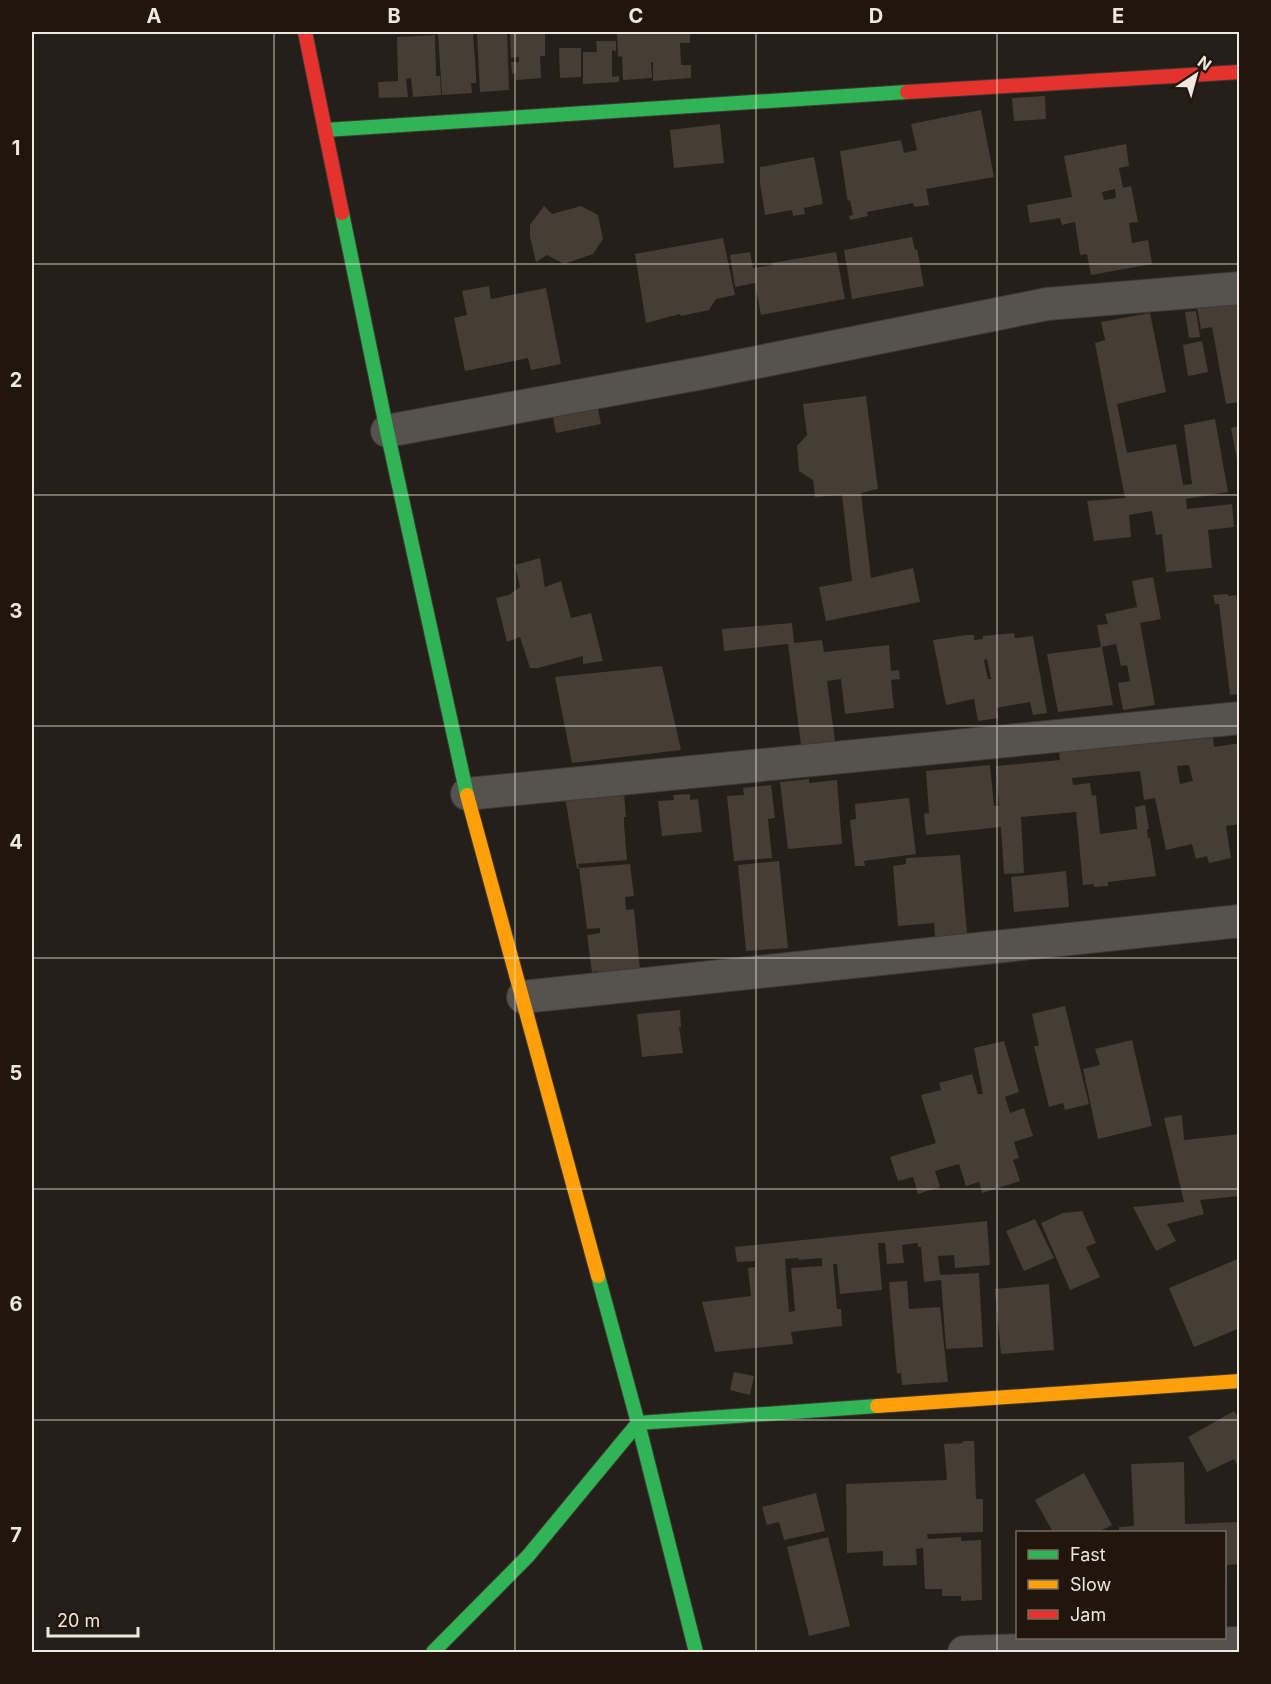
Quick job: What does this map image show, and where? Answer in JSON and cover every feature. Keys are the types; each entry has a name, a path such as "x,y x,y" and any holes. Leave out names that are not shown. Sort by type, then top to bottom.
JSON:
{"street":[{"path":"305,32 387,431 467,794 638,1423 696,1653"},
{"path":"325,130 701,104 1239,72"},
{"path":"387,431 708,372 1047,304 1239,288"},
{"path":"467,794 1239,718"},
{"path":"523,997 1239,921"},
{"path":"433,1653 528,1556 638,1423 1239,1381"},
{"path":"964,1653 1239,1643"}],"building":[{"path":"473,32 476,83 471,83 472,93 442,95 438,33"},
{"path":"510,32 545,32 545,56 540,56 541,78 516,80 516,73 512,74 511,62 519,62 519,57 511,58"},
{"path":"617,32 690,32 690,43 680,43 681,65 691,65 691,78 653,81 653,62 651,62 652,78 623,80 622,56 618,57"},
{"path":"507,33 509,90 480,92 477,34"},
{"path":"435,35 436,76 440,76 441,95 413,97 411,78 406,79 408,97 379,98 378,82 398,81 397,37"},
{"path":"596,41 616,41 616,51 612,50 612,77 619,76 619,82 583,84 583,52 597,52"},
{"path":"559,48 581,48 581,77 560,78"},
{"path":"1045,96 1046,119 1014,121 1012,98"},
{"path":"981,110 994,177 926,189 929,205 914,207 913,203 867,212 868,216 850,220 849,216 853,215 850,200 848,201 847,197 840,151 901,140 904,153 917,150 911,124"},
{"path":"720,124 724,163 674,168 670,130"},
{"path":"1126,144 1129,166 1119,168 1123,188 1131,186 1138,222 1129,223 1132,243 1148,240 1152,264 1091,275 1087,254 1080,255 1075,222 1062,225 1060,218 1030,223 1027,205 1072,197 1064,156","holes":["1115,189 1116,198 1104,200 1102,192"]},
{"path":"814,157 823,204 804,208 805,214 793,216 792,210 765,215 760,167"},
{"path":"544,206 552,214 581,206 598,215 603,239 593,254 564,264 547,255 536,262 530,237 530,225"},
{"path":"912,237 915,250 917,249 924,286 852,299 844,250"},
{"path":"723,238 735,295 716,299 709,310 681,316 680,314 646,323 635,254"},
{"path":"750,252 753,268 836,252 845,299 761,315 755,283 735,287 730,255"},
{"path":"489,286 491,299 546,288 561,364 531,370 528,358 465,371 454,318 467,315 462,291"},
{"path":"1240,297 1240,402 1226,404 1212,327 1201,329 1197,307"},
{"path":"1196,311 1200,337 1189,338 1185,312"},
{"path":"1150,313 1166,392 1117,404 1127,453 1176,444 1183,485 1192,484 1184,425 1215,419 1228,492 1186,499 1187,509 1232,504 1234,527 1208,530 1212,568 1166,572 1162,534 1156,535 1152,511 1129,515 1131,537 1094,541 1087,501 1125,498 1095,343 1105,340 1101,322"},
{"path":"1202,341 1208,372 1188,376 1183,345"},
{"path":"866,396 878,489 861,493 871,578 913,568 920,602 826,621 819,587 852,581 842,495 815,497 813,480 799,471 797,446 807,435 803,404"},
{"path":"597,404 601,424 556,433 552,413"},
{"path":"1240,426 1240,465 1238,465 1231,428"},
{"path":"540,558 545,587 561,581 571,618 591,613 603,661 583,664 583,656 530,668 520,637 507,642 496,598 509,595 520,587 515,565"},
{"path":"1153,577 1161,619 1140,623 1155,705 1123,710 1118,683 1130,681 1127,665 1121,666 1116,644 1102,647 1113,705 1058,712 1047,654 1101,647 1097,625 1108,624 1105,614 1137,607 1132,581"},
{"path":"1228,594 1228,596 1236,595 1237,602 1240,602 1240,694 1230,695 1219,604 1215,604 1213,595"},
{"path":"792,623 794,643 822,640 824,652 889,645 891,671 899,670 900,679 891,680 894,708 845,714 841,679 827,681 835,741 801,745 788,644 724,651 722,629"},
{"path":"1014,633 1015,638 1033,636 1047,713 1033,715 1030,702 996,708 999,718 978,721 974,699 946,705 933,640 974,635 974,640 983,639 983,636","holes":["987,659 991,679 988,679 984,660"]},
{"path":"662,666 681,750 572,763 555,677"},
{"path":"1213,738 1214,747 1240,743 1240,824 1226,826 1231,858 1209,863 1207,856 1196,859 1192,844 1166,850 1155,798 1144,800 1140,771 1072,778 1073,785 1090,783 1092,796 1096,795 1100,834 1137,829 1135,807 1145,805 1149,829 1147,829 1148,838 1150,838 1156,876 1108,882 1108,886 1083,885 1076,812 1021,817 1024,873 1004,874 1001,827 926,835 924,814 929,813 926,771 990,765 994,806 999,806 996,766 1060,760 1059,751","holes":["1189,765 1193,781 1180,784 1177,766"]},
{"path":"809,779 809,783 837,780 842,844 788,849 780,782"},
{"path":"771,785 775,818 768,819 772,858 734,861 727,796 744,795 743,788"},
{"path":"624,792 627,860 578,864 577,869 565,797"},
{"path":"690,794 690,800 698,799 702,832 662,836 658,801 674,800 673,795"},
{"path":"909,798 916,854 864,861 865,866 855,866 850,820 856,819 855,804"},
{"path":"960,855 967,933 935,937 934,923 898,926 893,866 906,864 906,858"},
{"path":"779,861 788,948 746,951 738,865"},
{"path":"630,864 634,896 625,897 626,910 634,909 640,970 597,975 597,971 592,972 587,935 600,933 600,928 587,929 579,868"},
{"path":"1066,871 1069,907 1014,912 1011,877"},
{"path":"1065,1006 1089,1104 1065,1110 1063,1103 1049,1107 1034,1046 1039,1046 1032,1014"},
{"path":"680,1010 681,1027 679,1027 683,1053 642,1057 637,1014"},
{"path":"1132,1040 1152,1126 1098,1139 1083,1069 1100,1065 1095,1049"},
{"path":"1004,1041 1019,1092 1005,1097 1010,1113 1024,1108 1033,1136 1014,1142 1019,1158 1013,1160 1020,1181 982,1193 979,1182 966,1186 959,1164 935,1171 940,1187 918,1194 913,1177 898,1181 890,1157 936,1143 921,1095 941,1090 939,1083 972,1074 978,1094 983,1094 974,1048"},
{"path":"1182,1115 1184,1140 1240,1134 1240,1196 1200,1200 1204,1214 1167,1224 1176,1241 1156,1251 1133,1207 1184,1202 1164,1118"},
{"path":"1082,1211 1096,1243 1086,1247 1100,1277 1070,1290 1041,1223 1063,1213"},
{"path":"1035,1219 1054,1258 1024,1271 1006,1231"},
{"path":"987,1221 990,1265 955,1268 954,1255 938,1256 940,1275 979,1273 983,1347 946,1349 941,1280 924,1282 921,1247 918,1247 918,1243 902,1245 904,1263 887,1264 885,1243 878,1243 882,1290 840,1294 837,1264 833,1264 837,1309 841,1309 842,1326 791,1332 793,1344 715,1352 702,1302 751,1296 748,1268 755,1267 755,1261 737,1262 735,1247","holes":["799,1258 798,1260 822,1258 822,1266 791,1268 795,1311 789,1312 785,1259"]},
{"path":"1240,1258 1240,1328 1194,1347 1169,1288"},
{"path":"907,1281 909,1309 940,1307 948,1382 902,1385 901,1373 897,1374 889,1282"},
{"path":"1049,1284 1054,1350 1001,1354 995,1289"},
{"path":"734,1372 754,1376 750,1395 730,1390"},
{"path":"1234,1411 1240,1420 1240,1470 1234,1459 1207,1472 1188,1437"},
{"path":"963,1441 974,1441 976,1499 983,1499 983,1532 927,1534 928,1539 961,1537 961,1541 981,1540 982,1600 961,1601 961,1596 942,1596 942,1589 925,1589 923,1548 916,1549 917,1565 883,1566 883,1551 847,1553 846,1484 945,1480 947,1479 944,1444 963,1443"},
{"path":"1184,1462 1185,1524 1240,1522 1240,1564 1227,1565 1227,1583 1226,1531 1119,1531 1119,1527 1134,1526 1131,1464"},
{"path":"1084,1473 1112,1525 1100,1531 1052,1531 1035,1500"},
{"path":"816,1493 825,1531 784,1540 779,1522 767,1525 762,1507"},
{"path":"828,1537 850,1626 809,1636 787,1547"}],"traffic: fast":[{"path":"325,130 907,92"},
{"path":"342,213 467,795"},
{"path":"598,1276 696,1652"},
{"path":"433,1652 528,1556 638,1423 877,1406"}],"traffic: slow":[{"path":"467,795 598,1276"},
{"path":"877,1406 1240,1381"}],"traffic: jam":[{"path":"305,32 342,213"},
{"path":"907,92 1240,72"}]}
